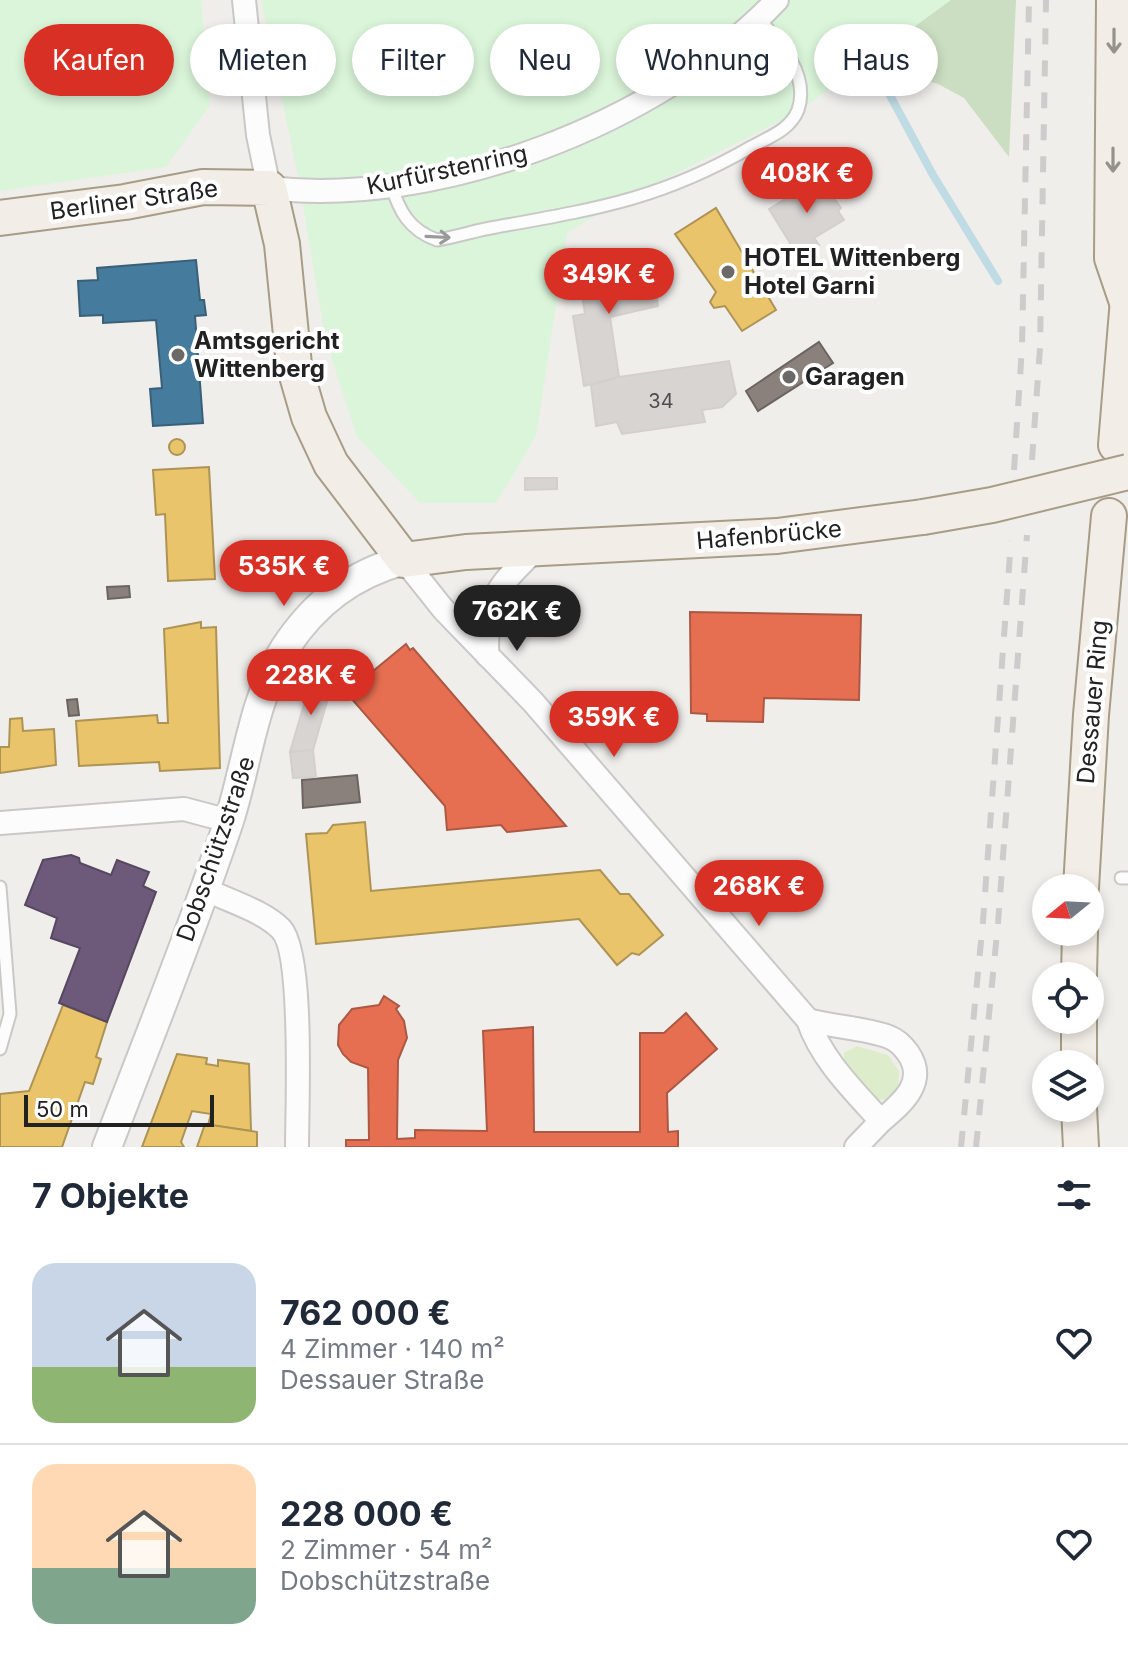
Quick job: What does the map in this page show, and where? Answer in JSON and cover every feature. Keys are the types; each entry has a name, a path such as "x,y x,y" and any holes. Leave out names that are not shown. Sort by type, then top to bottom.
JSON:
{"main road":[{"path":"1114,0 1112,258 1128,300 1122,459"},
{"name":"Berliner Straße","path":"0,218 125,202 203,187 269,188"},
{"path":"269,188 282,244 294,365 309,417 331,464 404,560"},
{"name":"Hafenbrücke","path":"404,560 447,553 777,536 923,517 1122,459"},
{"name":"Dessauer Ring","path":"1082,874 1109,516"},
{"path":"1080,1122 1081,1147"}],"street":[{"path":"244,0 258,135 269,188"},
{"name":"Kurfürstenring","path":"269,188 313,193 391,184 487,166 583,131 673,82 759,19 777,0"},
{"path":"487,655 487,614 493,595 537,548"},
{"path":"404,560 443,609 618,798 808,1020 814,1039 847,1084 881,1121"},
{"name":"Dobschützstraße","path":"107,1147 205,889 229,821 264,695 286,647 323,603 357,575 404,560"},
{"path":"0,823 184,809 229,821"},
{"path":"205,889 273,923 288,938 294,971 297,1147"},
{"path":"808,1020 892,1038 910,1056 915,1067 913,1087 905,1100 856,1147"}],"lane":[{"path":"391,184 399,210 409,223 421,235 437,240 648,197 713,168 784,129 798,110 801,90 781,43 759,19"},
{"path":"0,887 10,1014 0,1049"}],"green space":[{"path":"0,0 201,0 203,24 190,24 190,96 209,96 210,105 166,167 0,191"},
{"path":"261,0 951,0 918,24 814,24 814,96 820,96 798,112 606,209 567,233 536,436 496,503 420,503 357,437 325,338 281,96 336,96 336,24 266,24"},
{"path":"814,0 1016,0 1009,157 964,98 938,84 938,24 833,24"},
{"path":"857,1046 888,1055 899,1071 898,1091 888,1100 874,1099 844,1064 844,1053"}],"building: Wohnen":[{"name":"HOTEL Wittenberg Hotel Garni","path":"716,208 776,310 742,331 725,306 714,308 710,302 716,292 675,234"},
{"path":"177,439 185,447 177,455 169,447"},
{"path":"209,467 215,579 168,581 165,514 156,515 153,470"},
{"path":"201,622 201,628 216,627 220,768 160,771 159,762 79,766 76,721 157,715 158,723 168,723 164,629"},
{"path":"22,718 23,731 54,729 56,765 0,773 0,747 9,747 10,719"},
{"path":"365,822 371,891 600,870 620,894 629,894 663,935 639,955 632,953 617,965 579,919 316,944 306,834 327,833 333,825"},
{"path":"63,1005 107,1022 96,1057 101,1059 93,1084 85,1082 62,1147 0,1147 0,1094 29,1091"},
{"path":"177,1054 207,1058 206,1064 218,1066 218,1060 249,1064 251,1131 208,1125 211,1114 192,1111 181,1142 184,1147 142,1147"},
{"path":"205,1124 257,1132 257,1147 197,1147"}],"building: Handel":[{"path":"690,612 861,615 859,700 764,698 763,722 707,721 707,714 691,713"},
{"path":"406,644 410,650 413,648 566,826 507,832 501,825 447,830 445,806 350,697 350,690"},
{"path":"384,996 399,1006 396,1009 404,1021 407,1038 398,1060 397,1139 415,1138 415,1130 487,1131 483,1031 533,1027 534,1132 640,1132 640,1033 664,1033 686,1013 717,1049 667,1093 668,1132 678,1131 678,1147 346,1147 346,1140 369,1140 368,1068 351,1062 343,1054 338,1045 339,1025 352,1009 379,1005"}],"building: Büros":[{"path":"71,855 79,858 80,863 111,875 117,860 149,872 143,886 156,892 107,1022 59,1003 80,948 51,938 57,918 25,905 43,860"}],"building: Öffentlich":[{"name":"Amtsgericht Wittenberg","path":"196,260 200,300 204,300 206,315 195,316 203,423 153,426 150,389 162,388 156,320 103,323 103,315 80,316 78,281 98,280 97,268"}],"building: Industrie":[{"name":"Garagen","path":"819,342 833,363 758,411 746,391"},
{"path":"129,586 130,597 108,599 107,587"},
{"path":"77,699 79,715 69,716 67,700"},
{"path":"357,775 360,802 303,808 302,780"}],"building: Sonstige":[{"path":"819,178 841,208 838,211 844,220 814,238 819,245 805,254 801,247 795,251 769,209"},
{"path":"651,265 658,306 610,317 619,377 584,386 573,316 585,314 579,276"},
{"path":"729,361 736,394 722,407 702,410 705,422 622,434 617,422 596,426 591,385 619,377"},
{"path":"525,478 557,478 557,489 525,490"},
{"path":"317,680 326,683 330,691 313,750 290,752 310,684"},
{"path":"313,750 316,777 293,778 290,752"}],"waterway":[{"path":"890,96 933,175 998,281"}],"railway":[{"path":"1014,470 1022,347 1029,0"},
{"path":"1032,460 1040,348 1046,0"},
{"path":"976,1147 998,923 1027,535"},
{"path":"961,1147 983,921 1011,541"}],"place":[{"name":"HOTEL Wittenberg Hotel Garni","path":"728,272"},
{"name":"Amtsgericht Wittenberg","path":"178,355"},
{"name":"Garagen","path":"789,377"}]}
